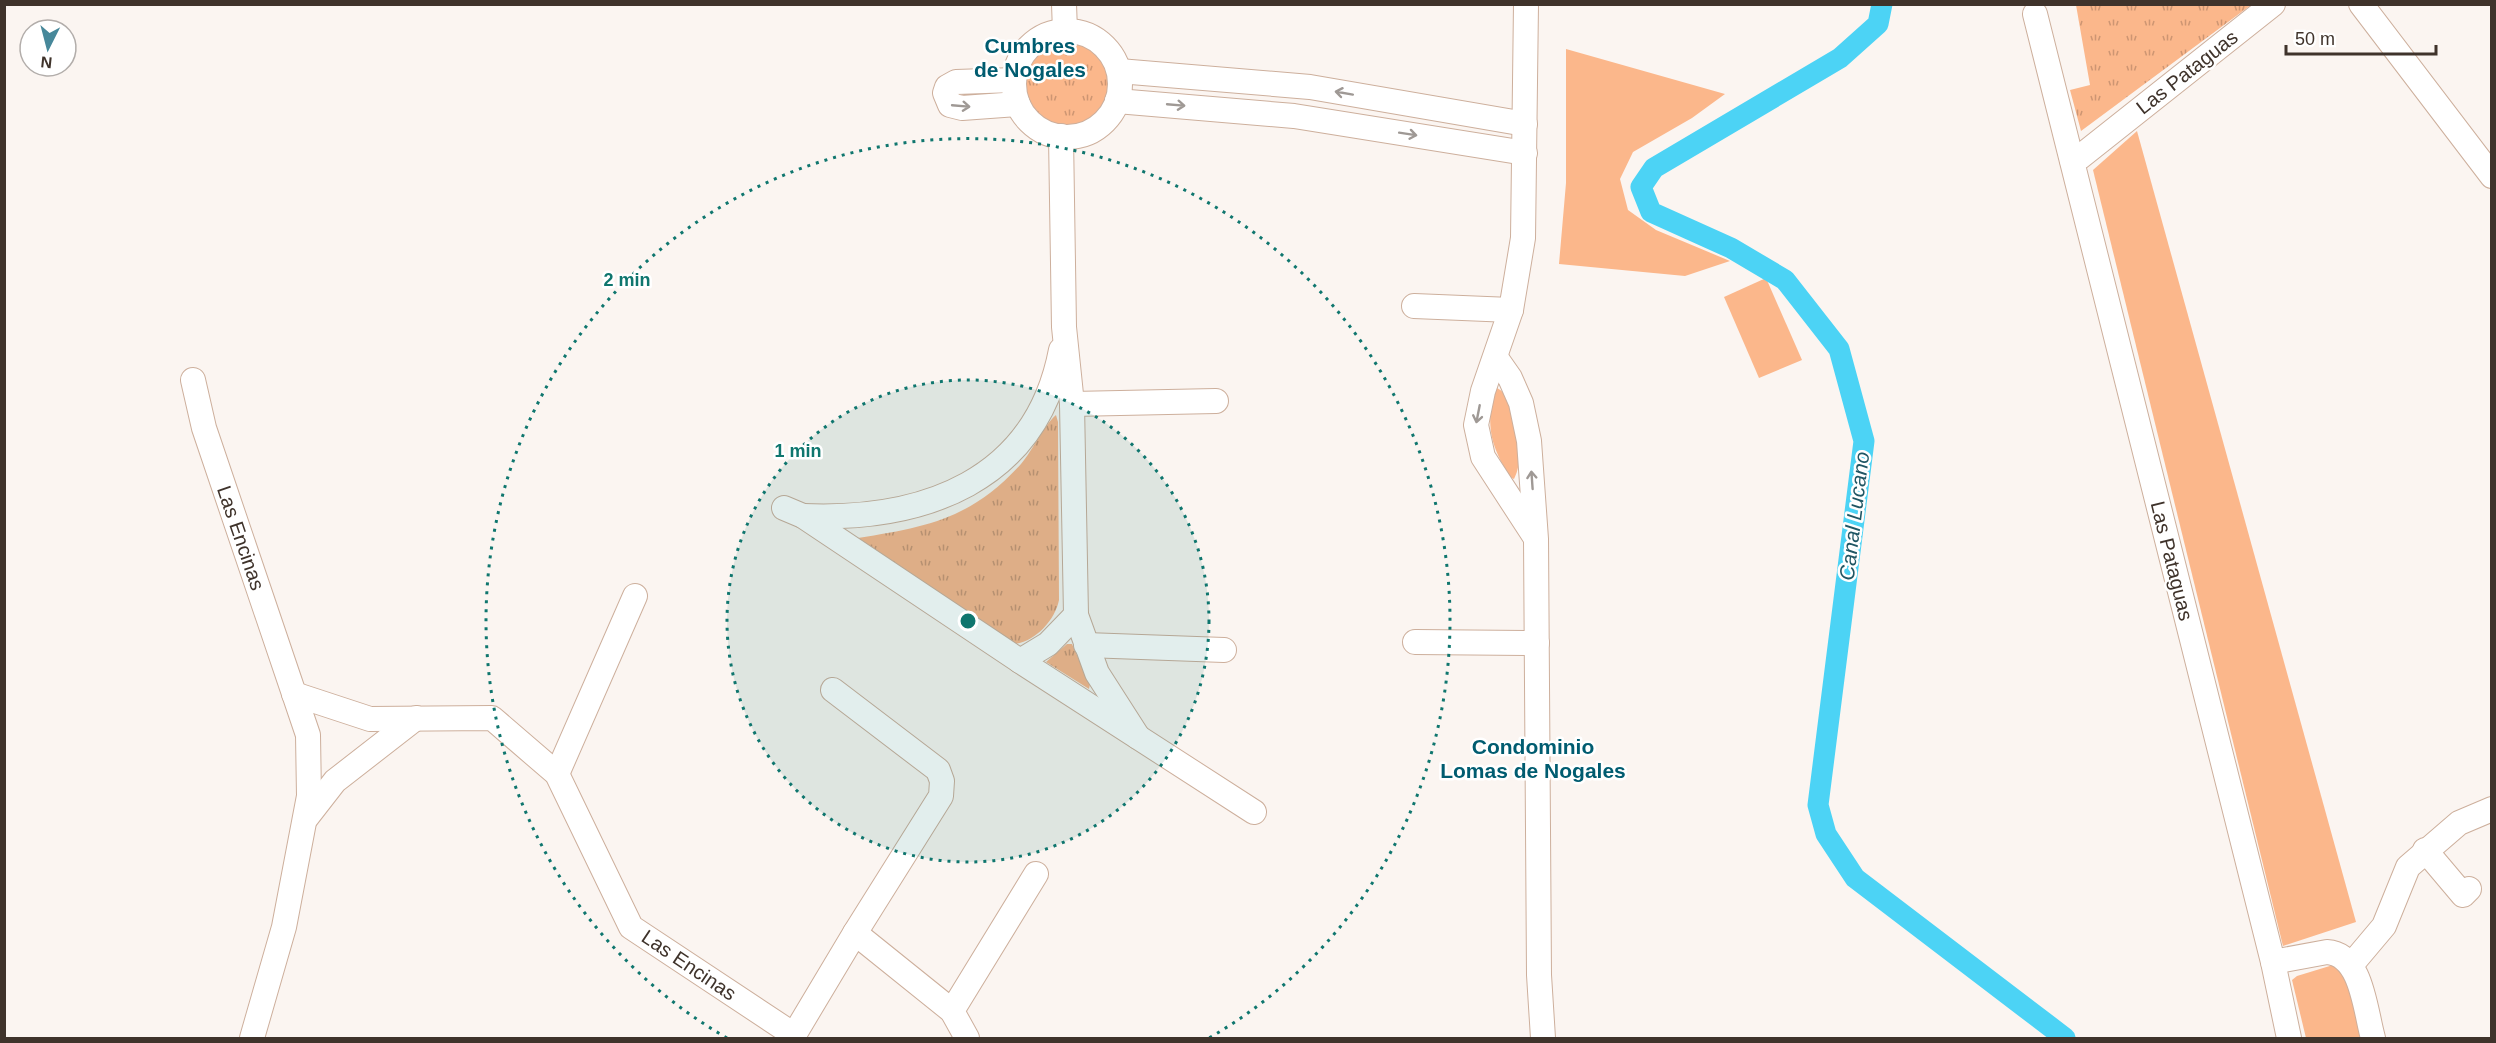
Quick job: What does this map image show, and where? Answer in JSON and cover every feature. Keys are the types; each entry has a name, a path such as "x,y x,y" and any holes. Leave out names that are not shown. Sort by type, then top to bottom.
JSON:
{"street":[{"path":"1064,4 1065,31"},
{"path":"1526,4 1523,238 1511,310 1483,391 1476,425 1483,457 1536,539"},
{"name":"Las Pataguas","path":"2072,160 2080,157 2273,4"},
{"path":"2361,4 2492,176"},
{"name":"Las Pataguas","path":"2035,14 2273,962 2289,1038"},
{"path":"1065,31 1085,34 1103,45 1110,52 1119,71 1117,101 1100,126 1081,135 1061,136 1035,126 1016,92 1019,62 1030,46 1046,36 1065,31"},
{"path":"1119,71 1258,82 1385,100 1525,124"},
{"path":"1255,112 1258,82"},
{"path":"1380,130 1385,100"},
{"path":"1117,101 1255,112 1525,153"},
{"path":"1061,136 1064,327 1072,404 1076,615 1096,673 1138,737"},
{"path":"1414,306 1511,310"},
{"path":"1064,327 1057,368 1038,412 1009,452 982,476 950,495 911,509 865,516 794,512 1254,812"},
{"path":"1496,358 1510,378 1521,403 1529,441 1536,539 1539,975 1543,1038"},
{"name":"Las Encinas","path":"193,380 204,428 308,735 309,796 305,819 284,927 252,1038"},
{"path":"1072,404 1216,401"},
{"path":"557,774 635,596"},
{"path":"1020,661 1048,644 1076,615"},
{"path":"1415,642 1537,643"},
{"path":"1086,645 1224,650"},
{"path":"833,690 938,770 942,782 941,796 855,933 952,1011 967,1038"},
{"name":"Las Encinas","path":"294,694 370,719 492,718 557,774 631,927 794,1035 855,933"},
{"name":"Las Encinas","path":"305,819 335,781 416,718"},
{"path":"2352,964 2378,936 2408,867 2459,823 2492,809"},
{"path":"2425,850 2463,895 2469,889"},
{"path":"952,1011 1036,874"},
{"path":"2273,962 2327,952 2342,955 2352,964 2373,1038"}],"green space":[{"path":"2076,4 2251,5 2081,131 2070,90 2090,85"},
{"path":"1067,42 1091,49 1103,61 1110,85 1103,109 1091,121 1067,128 1043,121 1031,109 1024,85 1031,61 1043,49"},
{"path":"1566,49 1725,94 1692,118 1633,152 1620,179 1628,210 1656,230 1730,261 1685,276 1559,264 1566,183"},
{"path":"2137,131 2356,922 2283,946 2093,170"},
{"path":"1766,278 1802,360 1759,378 1724,297"},
{"path":"1497,388 1505,394 1511,404 1518,430 1520,458 1514,479 1506,472 1492,437 1490,421 1492,391"},
{"path":"1056,415 1058,422 1059,600 1049,622 1030,639 1015,644 858,538 906,530 947,518 966,509 1002,483 1021,464"},
{"path":"1067,644 1072,644 1090,684 1089,689 1046,662"},
{"path":"2333,965 2345,967 2364,1038 2306,1038 2292,980 2297,976"}],"waterway":[{"name":"Canal Lucano","path":"1882,4 1878,24 1840,58 1654,168 1641,187 1651,212 1731,248 1785,280 1839,349 1864,441 1818,805 1826,834 1855,878 2065,1038"}],"district":[{"name":"Cumbres de Nogales","path":"1030,57"},
{"name":"Condominio Lomas de Nogales","path":"1533,758"}]}
